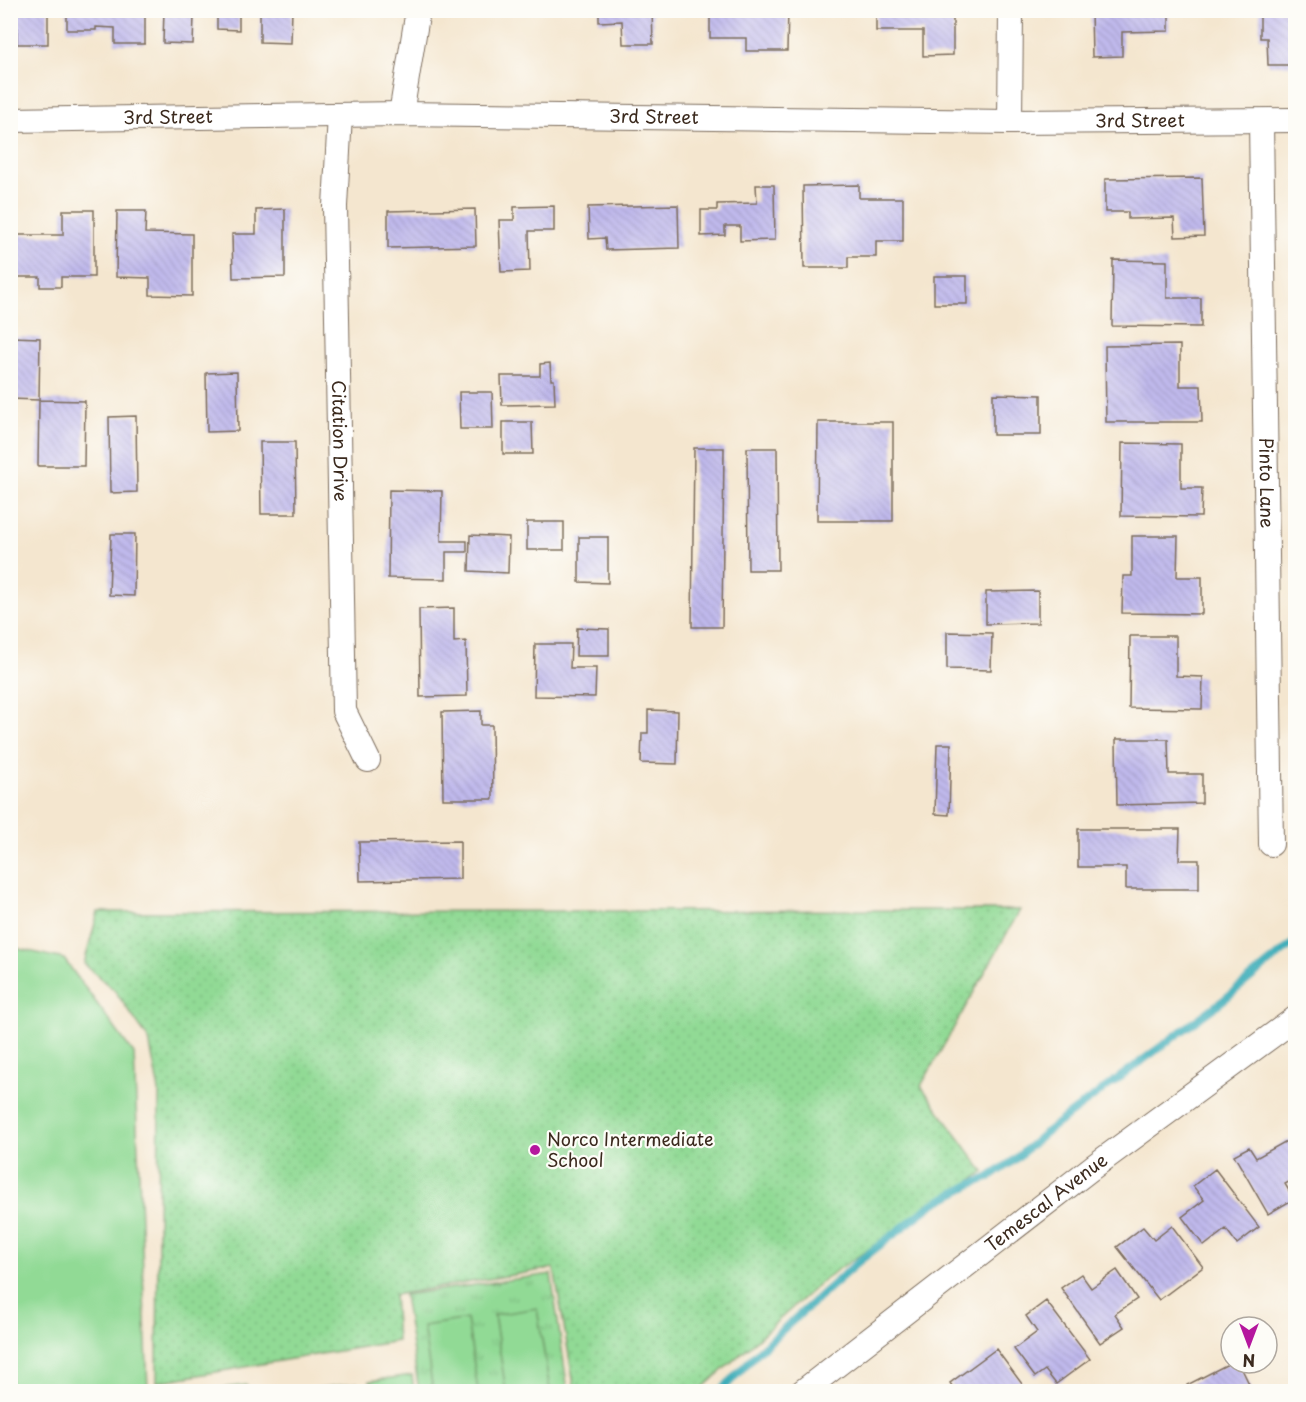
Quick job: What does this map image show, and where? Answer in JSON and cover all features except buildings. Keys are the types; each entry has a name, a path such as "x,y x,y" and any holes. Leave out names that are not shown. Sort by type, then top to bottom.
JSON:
{"street":[{"path":"401,114 418,10"},
{"path":"1010,122 1011,10"},
{"name":"3rd Street","path":"10,120 401,114 1010,122 1296,120"},
{"name":"Citation Drive","path":"340,115 335,206 344,711 368,760"},
{"name":"Pinto Lane","path":"1261,121 1271,844"},
{"name":"Temescal Avenue","path":"802,1392 1093,1167 1296,1018"}],"green space":[{"name":"Norco Intermediate School","path":"1020,910 921,1086 984,1172 827,1277 699,1391 575,1391 554,1268 394,1295 397,1341 157,1382 159,1091 149,1040 115,991 84,964 98,912"},
{"path":"11,947 64,959 134,1054 148,1391 11,1391"},
{"path":"551,1274 568,1391 419,1391 404,1295"},
{"path":"537,1308 550,1391 506,1391 494,1315"},
{"path":"467,1319 478,1391 433,1391 423,1326"},
{"path":"412,1375 414,1391 372,1391 370,1381"},
{"path":"357,1383 358,1391 315,1391 315,1389"},
{"path":"247,1385 248,1391 200,1391"}],"waterway":[{"path":"720,1392 759,1351 858,1262 933,1204 988,1178 1013,1161 1046,1132 1221,1002 1296,941"}],"place":[{"name":"Norco Intermediate School","path":"535,1150"}]}
